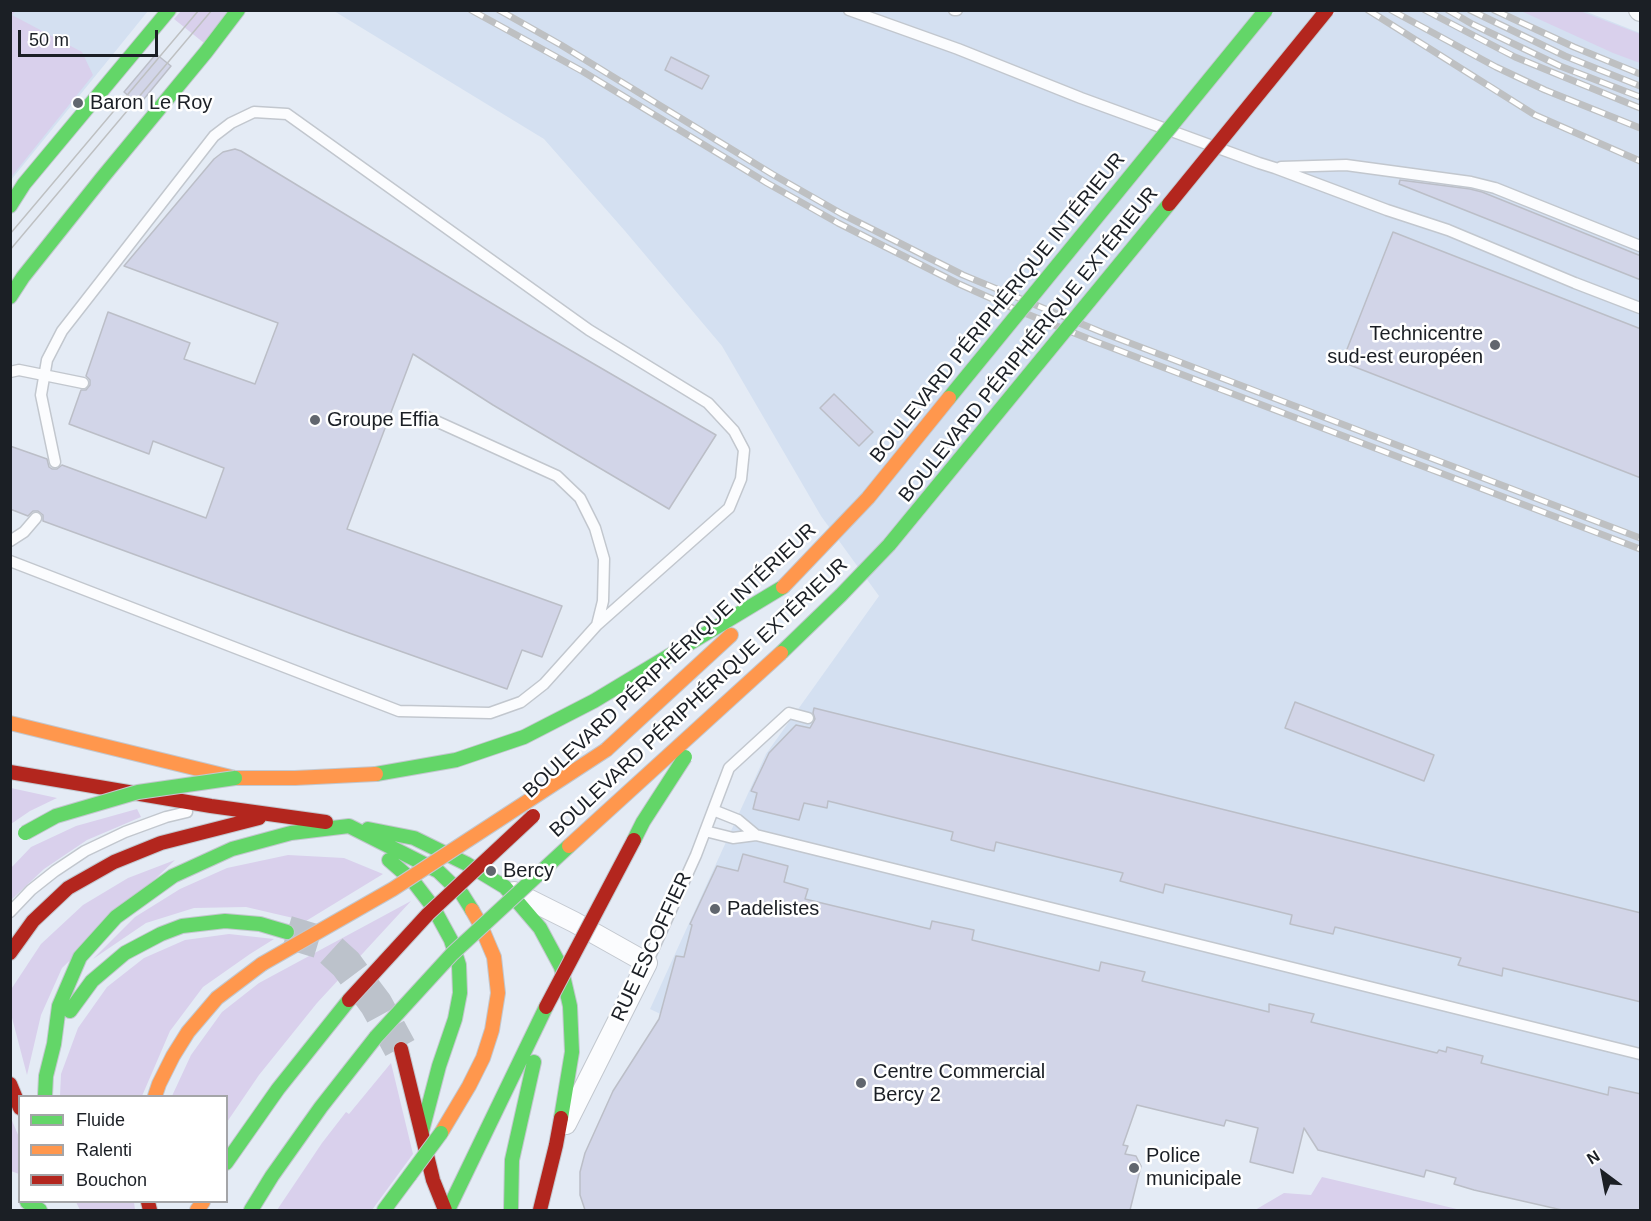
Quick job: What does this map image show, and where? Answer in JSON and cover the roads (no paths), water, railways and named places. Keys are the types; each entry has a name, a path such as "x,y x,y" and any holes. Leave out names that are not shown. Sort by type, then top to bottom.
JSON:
{"main road":[{"path":"10,206 24,184 169,10"},
{"path":"10,297 23,277 94,187 238,10"},
{"name":"BOULEVARD PÉRIPHÉRIQUE INTÉRIEUR","path":"228,1160 278,1089 326,1027 428,914 783,587 868,498 1266,10"},
{"name":"BOULEVARD PÉRIPHÉRIQUE EXTÉRIEUR","path":"251,1210 321,1107 376,1037 453,954 496,912 793,642 889,545 1327,10"},
{"path":"22,836 56,816 138,792 236,778 375,774 456,760 479,753 524,737 594,701 783,587"},
{"path":"446,1210 546,1007 643,822 708,719"},
{"path":"10,723 236,778"},
{"path":"155,1095 172,1056 188,1032 217,998 262,964 393,889 606,750"},
{"path":"10,772 414,838 467,864 504,887 540,928 561,967 570,1006 572,1052 556,1145 540,1210"},
{"path":"10,953 33,921 69,888 114,862 161,843 272,814"},
{"path":"349,826 413,881 438,915 451,940 459,965 460,993 456,1019 439,1066 422,1131"},
{"path":"45,1095 46,1076 54,1044 59,1006 80,957 116,917 173,876 232,849 291,833 349,826 438,871 462,894 480,924 494,957 498,993 492,1030 483,1058 469,1086 441,1133 384,1210"},
{"path":"54,1044 62,1024 92,981 125,953 161,934 182,926 225,921 260,924 287,932"},
{"path":"511,1210 512,1161 546,1007"},
{"path":"401,1049 433,1180 446,1210"},
{"path":"10,1084 18,1103"},
{"name":"RUE ESCOFFIER","path":"516,1210 556,1145"}],"street":[{"path":"504,887 574,921 647,963"},
{"name":"RUE ESCOFFIER","path":"556,1145 647,963"}],"lane":[{"path":"849,10 1081,98 1448,230 1641,308"},
{"path":"10,561 399,711 490,713 521,702 544,684 597,625 729,508 741,479 744,450 734,431 708,403 589,330 287,114 254,112 231,123 213,136 62,331 47,360 41,395 54,462"},
{"path":"1275,168 1346,165 1471,182 1495,188 1641,246"},
{"path":"10,372 20,370 83,383"},
{"path":"427,417 557,476 580,498 595,528 604,559 603,601 597,625"},
{"path":"10,541 24,532 36,519"},
{"name":"RUE ESCOFFIER","path":"647,963 696,855 729,768 789,713 808,718"},
{"path":"10,912 55,871 85,851 124,832 166,817 211,806"},
{"path":"713,810 738,820 756,835"},
{"path":"705,831 733,838 756,835 1641,1054"}],"tunnel":[{"path":"287,932 323,943 346,964 376,1004 400,1048"}],"tram line":[{"path":"10,234 199,10"},
{"path":"10,250 212,10"}],"railway":[{"path":"471,10 582,71 767,183 838,223 959,284 1094,341 1640,549"},
{"path":"499,10 842,214 963,275 1101,332 1640,538"},
{"path":"1368,10 1535,115 1640,161"},
{"path":"1391,10 1496,67 1545,90 1640,128"},
{"path":"1425,10 1515,57 1640,108"},
{"path":"1448,10 1560,66 1640,97"},
{"path":"1470,10 1565,56 1640,86"},
{"path":"1494,10 1640,74"}],"place":[{"name":"Baron Le Roy","path":"78,103"},
{"name":"Technicentre sud-est européen","path":"1495,345"},
{"name":"Groupe Effia","path":"315,420"},
{"name":"Bercy","path":"491,871"},
{"name":"Padelistes","path":"715,909"},
{"name":"Centre Commercial Bercy 2","path":"861,1083"},
{"name":"Police municipale","path":"1134,1168"}]}
